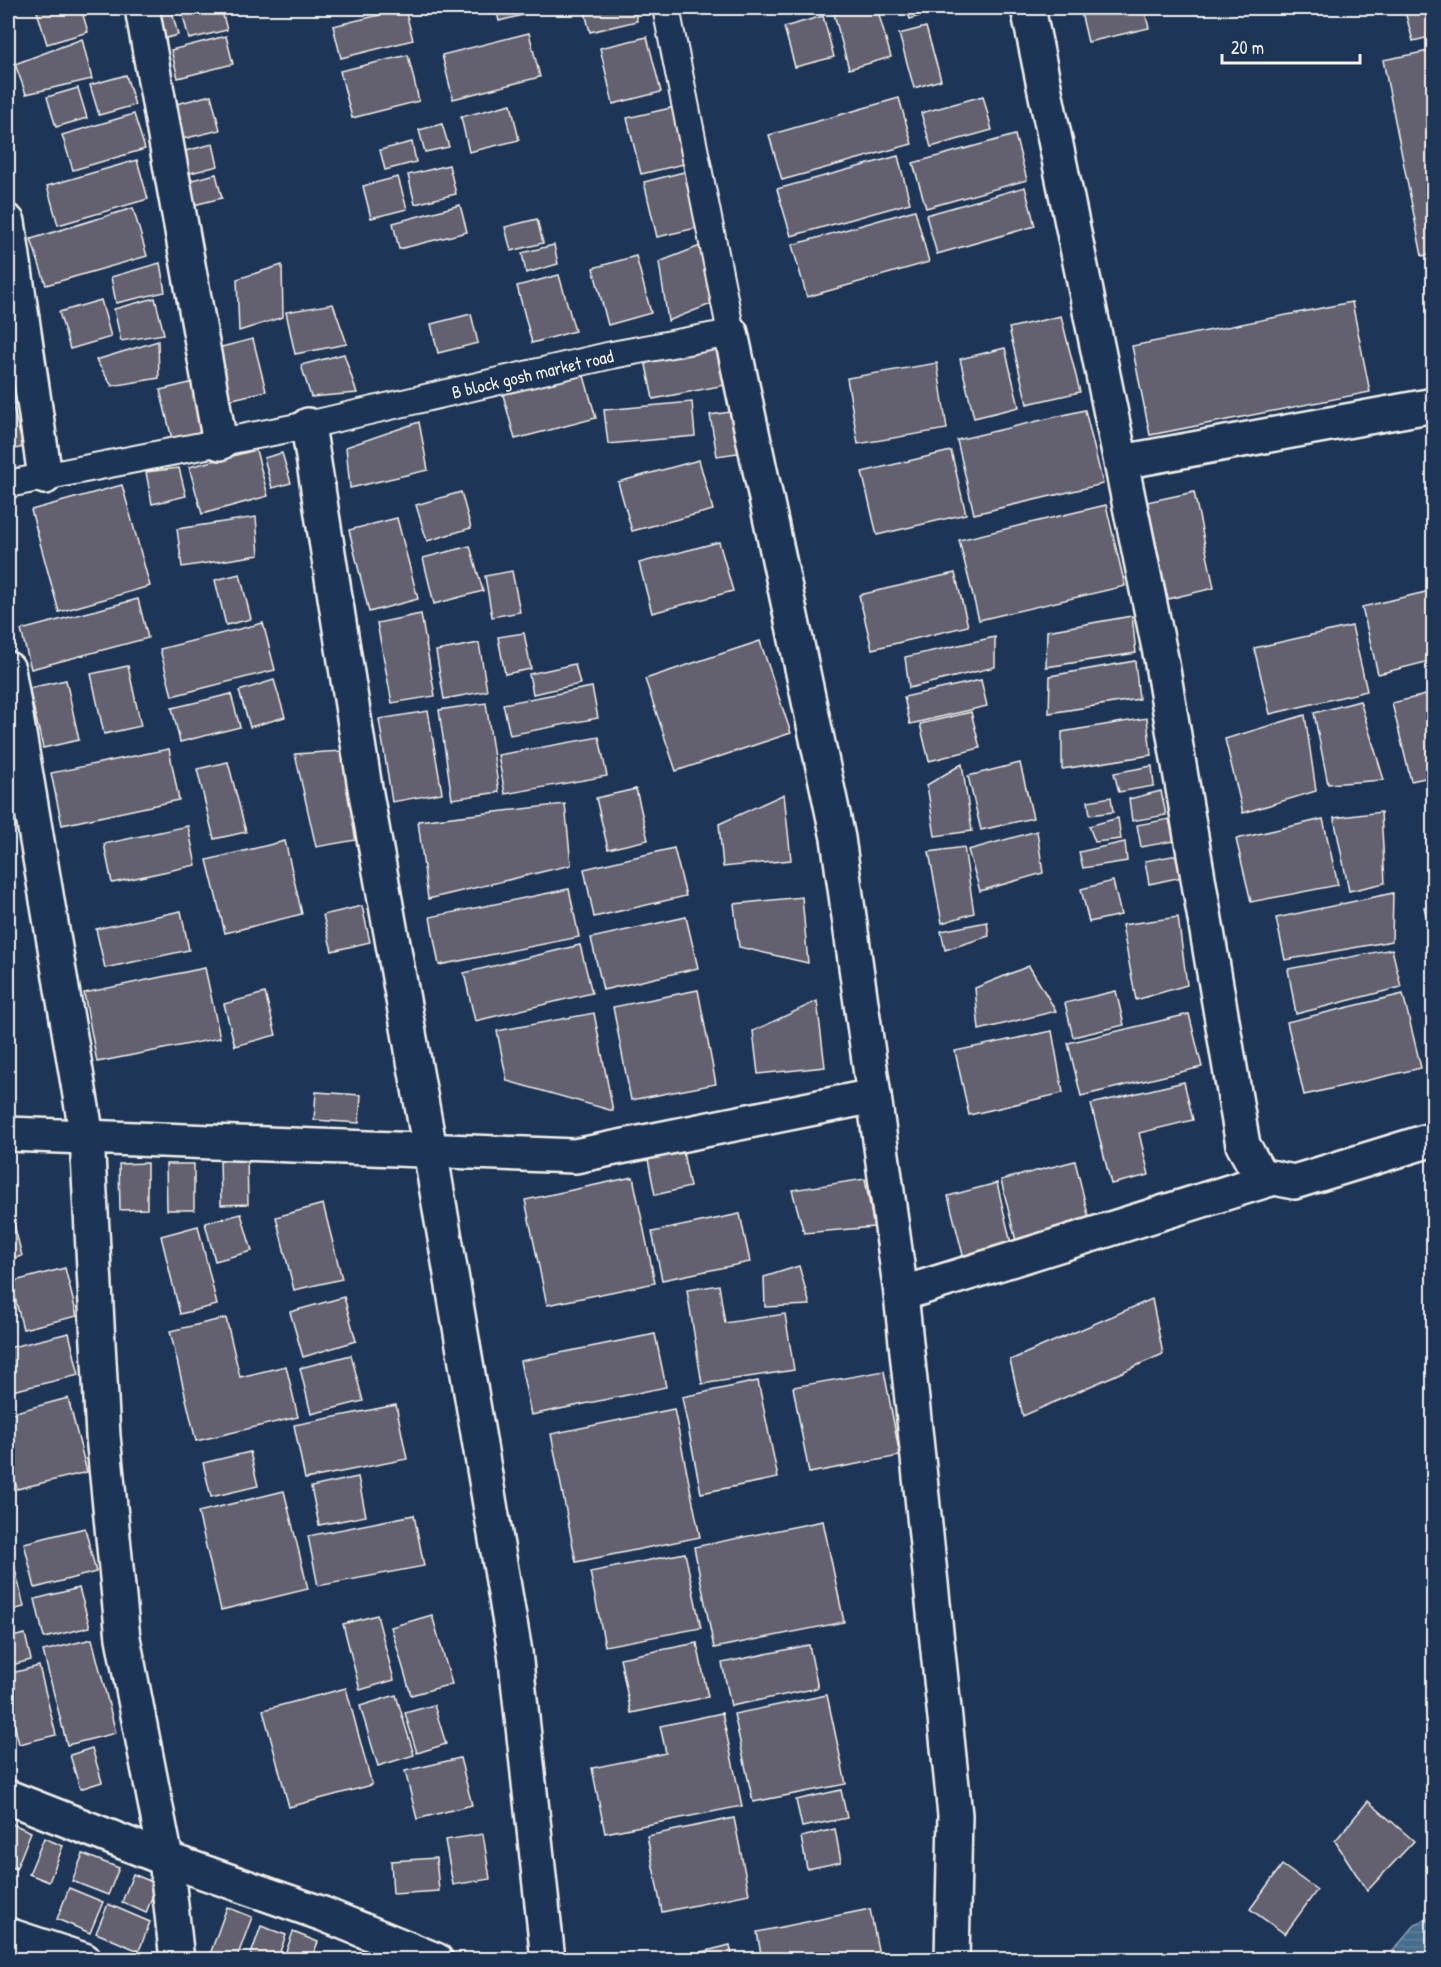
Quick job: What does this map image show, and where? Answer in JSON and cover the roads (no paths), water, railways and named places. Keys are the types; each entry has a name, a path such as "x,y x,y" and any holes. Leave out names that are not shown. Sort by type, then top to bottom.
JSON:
{"street":[{"path":"142,8 220,443"},
{"path":"1028,8 1161,658 1243,1145 1260,1174 1294,1182 1434,1139"},
{"path":"8,222 45,477"},
{"path":"731,333 838,838 901,1294 955,1815 952,1959"},
{"path":"1122,462 1434,405"},
{"path":"308,425 367,800 430,1150 515,1652 548,1959"},
{"path":"8,669 87,1137 103,1436 123,1638 166,1859 177,1959"},
{"path":"8,1134 575,1156 874,1096"},
{"path":"901,1294 1274,1178"},
{"path":"8,1797 166,1859 323,1914 436,1959"},
{"path":"8,1935 84,1959"}],"lane":[{"path":"666,8 731,333"},
{"name":"B block gosh market road","path":"8,484 308,425 612,355 731,333"}],"water":[{"path":"1433,1914 1433,1959 1386,1959 1414,1926"}]}
